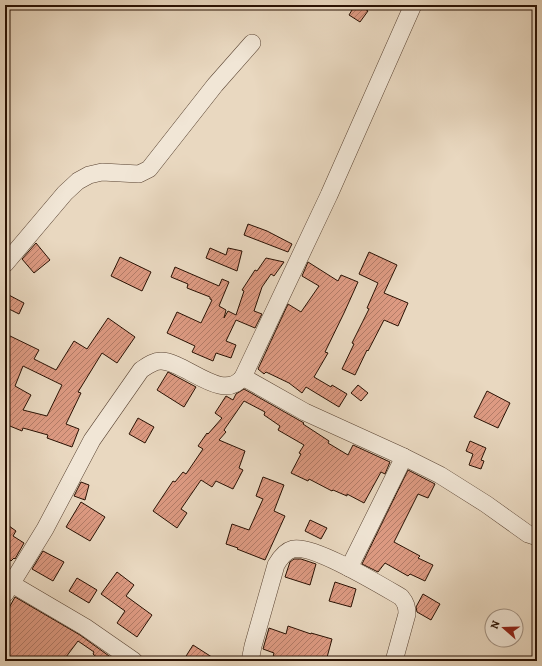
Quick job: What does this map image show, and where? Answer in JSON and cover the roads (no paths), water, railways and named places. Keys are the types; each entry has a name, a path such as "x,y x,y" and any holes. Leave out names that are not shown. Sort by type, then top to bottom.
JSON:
{"street":[{"path":"134,661 85,627 7,586 45,529 92,440 141,370 155,362 162,361 172,364 210,382 227,387 236,384 243,377 329,195 413,5"},
{"path":"5,264 65,193 78,180 89,175 102,172 139,174 149,169 215,85 252,43"},
{"path":"243,377 305,412 440,475 486,504 528,534 537,538"},
{"path":"349,568 404,457"},
{"path":"250,661 273,572 280,557 292,549 298,548 349,568 401,597 405,602 407,614 394,661"}]}
